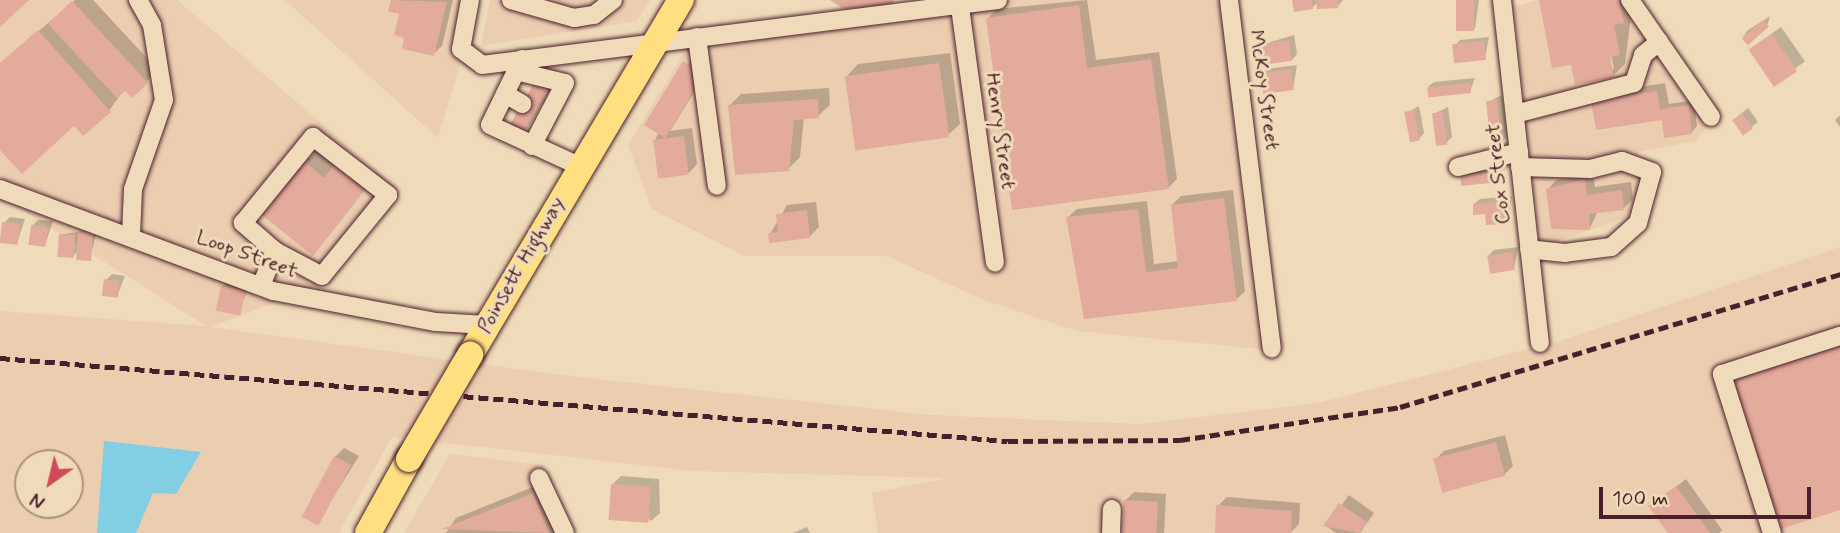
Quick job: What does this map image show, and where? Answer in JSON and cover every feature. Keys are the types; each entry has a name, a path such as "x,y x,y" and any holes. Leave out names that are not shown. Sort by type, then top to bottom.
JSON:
{"highway":[{"name":"Poinsett Highway","path":"368,533 578,165 681,0"}],"street":[{"path":"131,235 133,189 164,100 152,25 138,0"},
{"path":"470,0 460,41 465,55 482,65 519,65 578,50 656,38 697,37 905,6 998,0"},
{"path":"511,0 574,18 594,15 613,0"},
{"name":"McKoy Street","path":"1229,0 1272,348"},
{"name":"Cox Street","path":"1502,0 1540,343"},
{"path":"1630,0 1711,117"},
{"name":"Henry Street","path":"959,2 995,263"},
{"path":"574,18 578,50"},
{"path":"697,37 717,186"},
{"path":"1515,114 1634,83 1643,55 1660,42"},
{"path":"519,65 490,125 578,165"},
{"path":"519,65 565,83 535,111 532,146"},
{"path":"505,94 535,111"},
{"path":"313,137 388,195 322,276 275,251 243,223 313,137"},
{"path":"1458,167 1520,159 1590,169 1622,161 1652,172 1638,223 1611,247 1565,253 1529,249"},
{"name":"Loop Street","path":"0,189 131,235 261,286 338,306 487,325"},
{"path":"261,286 275,251"},
{"path":"1772,533 1722,374 1840,336"},
{"path":"539,478 565,533"},
{"path":"1111,533 1112,509"}],"shaded area":[{"path":"0,0 177,0 401,191 325,284 210,327 569,376 930,415 1140,424 1318,403 1556,342 1840,247 1840,533 878,533 872,493 948,478 693,471 392,437 339,533 0,533 0,311 206,326 0,196"},
{"path":"285,0 479,0 438,138 287,2"},
{"path":"490,0 651,0 637,21 481,46"},
{"path":"958,0 1228,0 1270,350 1077,331 984,300 887,256 745,256 652,209 628,145 690,43"},
{"path":"1538,0 1627,0 1714,118 1695,141 1638,152 1645,211 1540,247 1514,6"},
{"path":"450,454 543,465 564,533 404,533"}],"water":[{"path":"104,441 201,452 176,494 153,493 136,533 97,533"}],"building":[{"path":"0,0 29,0 0,27"},
{"path":"391,0 447,2 434,56 402,49 404,38 394,35 399,14 388,11"},
{"path":"830,0 893,0 894,6 844,9"},
{"path":"1292,0 1312,0 1313,9 1294,12"},
{"path":"1316,0 1338,0 1338,8 1317,9"},
{"path":"1456,0 1474,0 1474,31 1456,31"},
{"path":"1539,0 1619,0 1624,23 1614,25 1620,55 1610,57 1614,77 1575,85 1571,65 1552,68"},
{"path":"72,1 148,83 132,98 125,91 117,98 48,24"},
{"path":"1079,5 1087,68 1151,59 1169,189 1012,210 986,18"},
{"path":"1763,20 1769,27 1748,45 1742,38"},
{"path":"38,30 111,112 83,136 74,126 22,174 0,150 0,63"},
{"path":"1772,34 1797,71 1774,87 1749,50"},
{"path":"1289,40 1292,61 1259,65 1256,45"},
{"path":"1484,41 1486,60 1454,63 1452,44"},
{"path":"683,61 690,66 693,92 665,138 644,125"},
{"path":"939,63 949,137 855,150 845,76"},
{"path":"1291,69 1294,90 1263,94 1260,73"},
{"path":"537,78 551,86 521,137 508,129"},
{"path":"1470,83 1471,93 1428,97 1427,87"},
{"path":"1657,91 1660,109 1689,105 1692,134 1664,138 1662,120 1596,130 1591,101"},
{"path":"818,99 819,118 794,120 789,171 735,175 728,105"},
{"path":"1497,100 1502,144 1491,145 1486,101"},
{"path":"1414,110 1420,140 1410,142 1404,112"},
{"path":"1443,112 1447,145 1436,146 1432,113"},
{"path":"1742,113 1753,129 1743,135 1732,120"},
{"path":"684,136 689,175 658,178 653,140"},
{"path":"304,161 324,178 334,165 365,190 313,256 262,215"},
{"path":"1498,172 1499,182 1461,186 1460,176"},
{"path":"1585,179 1587,195 1622,190 1624,210 1589,214 1590,230 1551,229 1546,189"},
{"path":"1224,198 1237,301 1084,319 1066,217 1138,209 1146,272 1178,268 1171,205"},
{"path":"1507,201 1509,224 1486,225 1485,214 1473,215 1473,204"},
{"path":"807,210 810,238 769,243 768,233 778,232 776,214"},
{"path":"2,222 20,224 18,245 0,243"},
{"path":"31,225 48,227 45,247 29,245"},
{"path":"78,232 93,233 91,261 76,260"},
{"path":"59,234 75,235 73,258 57,257"},
{"path":"1512,252 1515,270 1490,274 1487,256"},
{"path":"104,279 120,281 118,298 102,296"},
{"path":"221,286 245,291 240,316 216,310"},
{"path":"1840,346 1840,510 1781,529 1732,381"},
{"path":"1496,442 1505,476 1442,493 1433,459"},
{"path":"334,456 351,465 318,526 302,517"},
{"path":"611,484 651,487 648,523 608,520"},
{"path":"1676,486 1710,533 1668,533 1648,506"},
{"path":"533,493 549,533 442,529"},
{"path":"1124,500 1158,502 1156,533 1122,533"},
{"path":"1339,503 1367,522 1359,533 1323,526"},
{"path":"1216,505 1292,511 1291,533 1215,533"}],"railway":[{"path":"0,358 1008,441 1180,440 1400,407 1840,274"}]}
